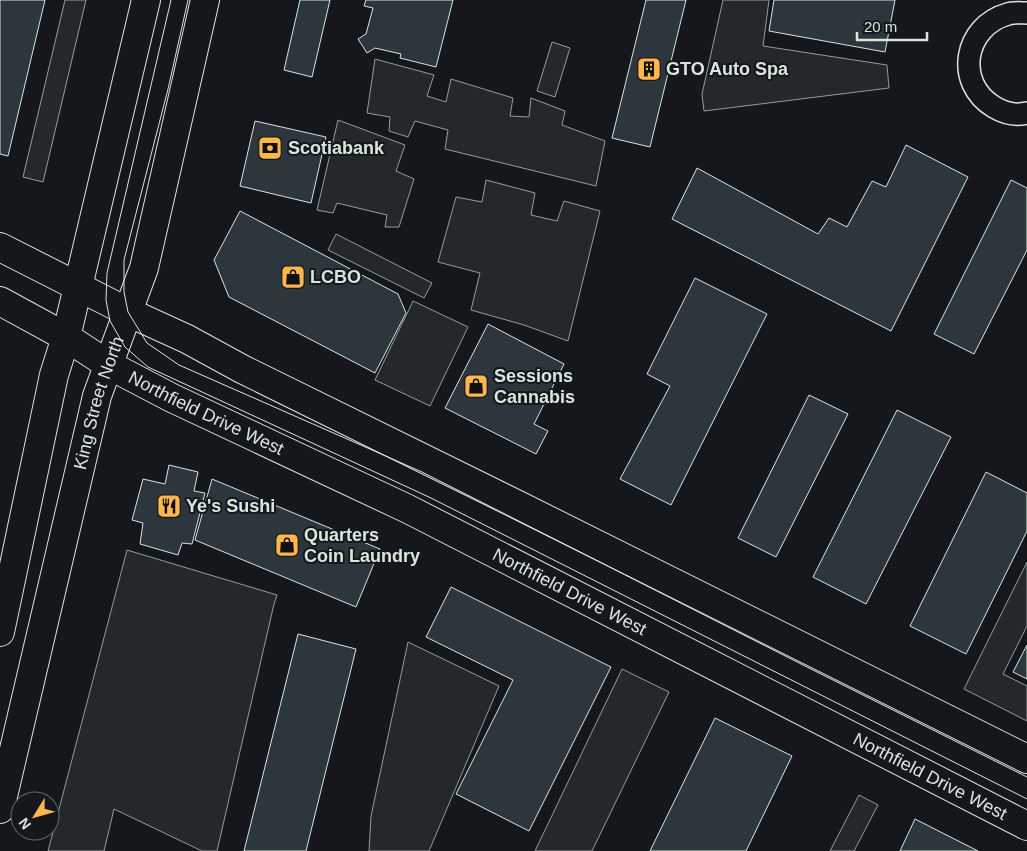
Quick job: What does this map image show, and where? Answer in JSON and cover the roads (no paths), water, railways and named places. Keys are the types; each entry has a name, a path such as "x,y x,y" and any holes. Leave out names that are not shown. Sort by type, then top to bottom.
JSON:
{"main road":[{"path":"0,632 54,375 66,337 146,0"},
{"name":"King Street North","path":"0,809 97,396 144,268 205,0"},
{"path":"0,247 1027,759"},
{"name":"Northfield Drive West","path":"0,301 66,337 109,365 172,398 408,509 1027,826"}],"street":[{"path":"1027,13 1009,13 992,20 978,33 970,50 968,69 974,87 986,102 1002,111 1020,114 1027,113"}],"tram line":[{"path":"171,0 107,273 106,300 110,321 125,347 148,367 431,498 1027,799"},
{"path":"188,0 168,89 124,260 124,292 128,312 147,343 179,365 422,472 1027,777"}],"place":[{"name":"GTO Auto Spa","path":"649,69"},
{"name":"Scotiabank","path":"270,148"},
{"name":"LCBO","path":"293,277"},
{"name":"Sessions Cannabis","path":"476,386"},
{"name":"Ye's Sushi","path":"169,506"},
{"name":"Quarters Coin Laundry","path":"287,545"}]}
